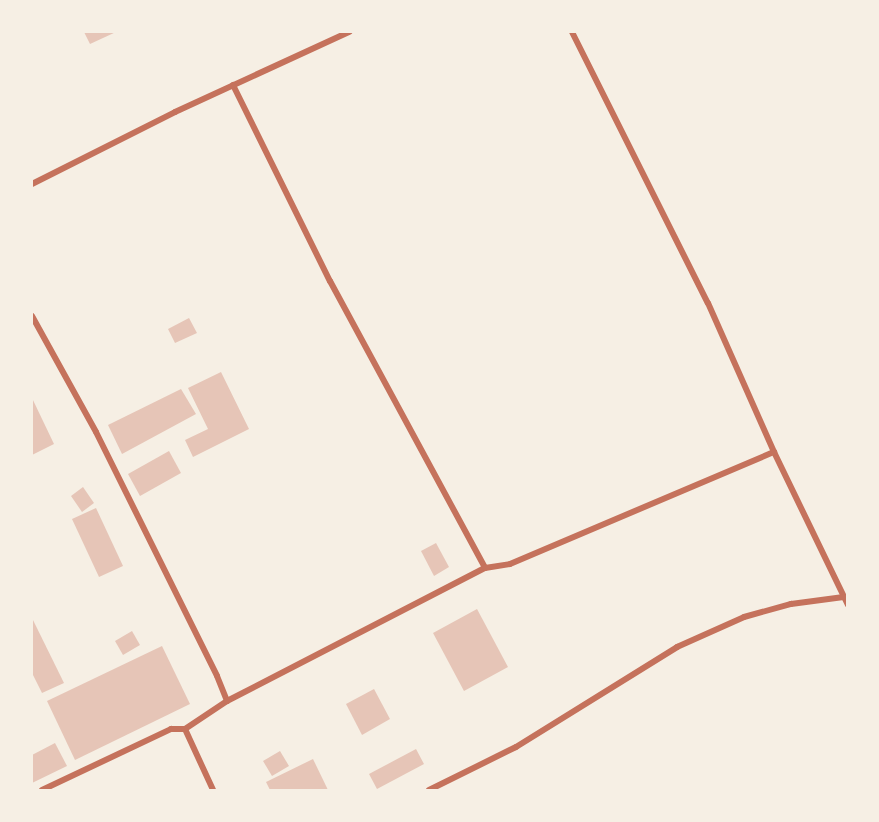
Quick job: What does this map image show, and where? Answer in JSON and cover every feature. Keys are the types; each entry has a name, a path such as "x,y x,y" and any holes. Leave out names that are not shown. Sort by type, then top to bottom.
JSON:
{"street":[{"path":"32,184 233,85 349,32"},
{"path":"572,32 703,293 774,453 848,605"},
{"path":"233,85 330,281 485,568"},
{"path":"32,316 101,442 213,666 227,701"},
{"path":"42,790 171,729 185,729 227,701 485,568 510,564 774,453"},
{"path":"429,790 516,747 677,647 744,617 791,604 844,597"},
{"path":"185,729 213,790"}],"building":[{"path":"84,32 116,32 90,44"},
{"path":"189,318 197,333 175,343 168,329"},
{"path":"221,372 249,429 193,457 185,440 208,429 188,388"},
{"path":"181,389 196,414 122,454 108,425"},
{"path":"32,398 54,444 32,455"},
{"path":"169,451 181,473 140,496 128,474"},
{"path":"83,487 94,503 82,512 71,496"},
{"path":"96,508 123,566 99,577 72,519"},
{"path":"436,543 449,567 434,576 421,551"},
{"path":"477,609 508,667 464,691 433,633"},
{"path":"32,618 64,683 42,693 32,673"},
{"path":"132,631 140,645 123,655 115,641"},
{"path":"162,646 190,704 75,760 47,701"},
{"path":"374,689 390,719 362,735 346,704"},
{"path":"55,743 67,766 32,783 32,755"},
{"path":"416,749 424,764 377,789 369,774"},
{"path":"280,751 289,766 272,776 263,761"},
{"path":"313,759 328,790 270,790 266,782"}]}
